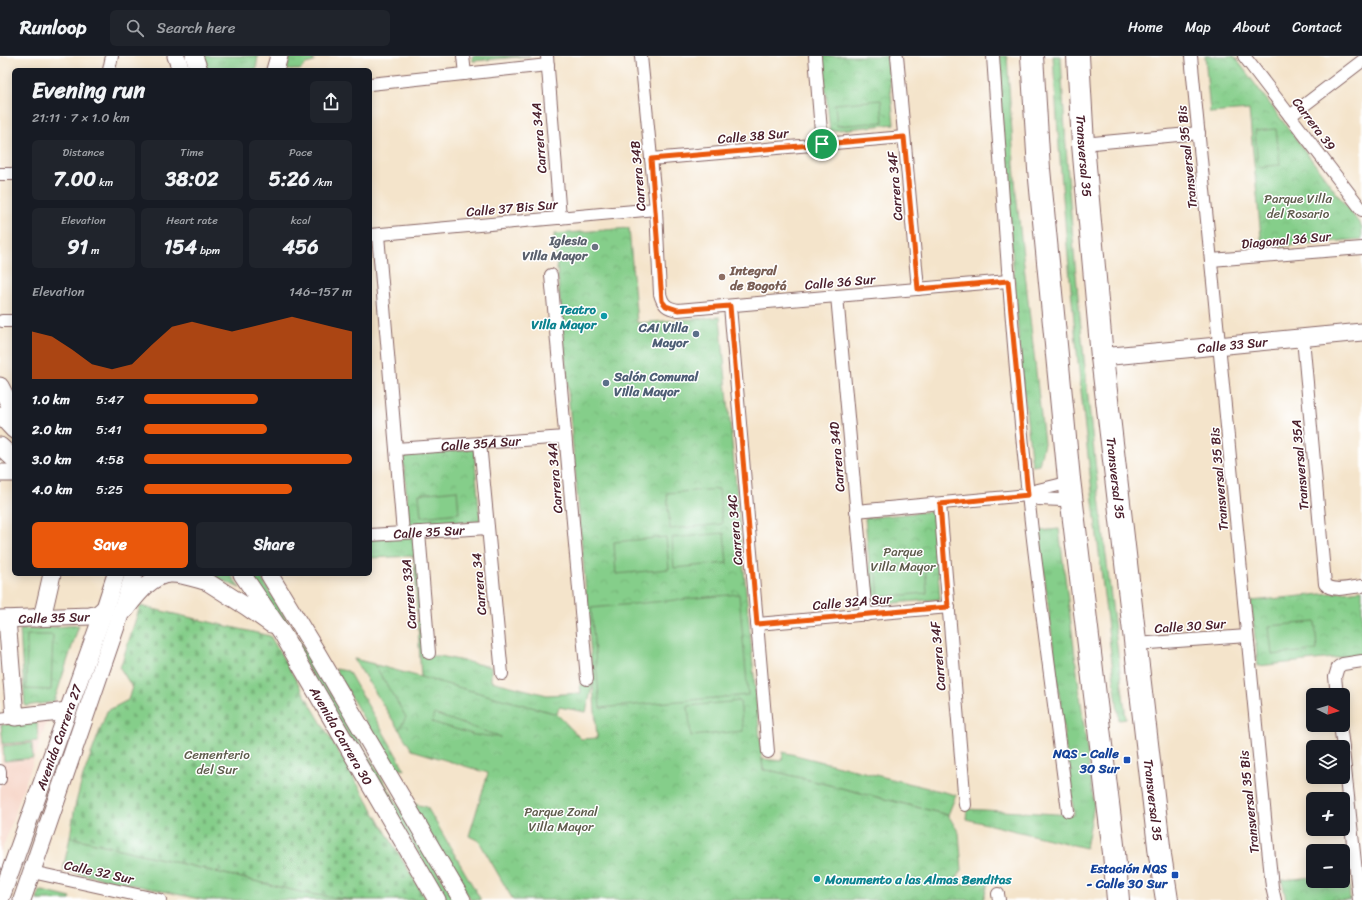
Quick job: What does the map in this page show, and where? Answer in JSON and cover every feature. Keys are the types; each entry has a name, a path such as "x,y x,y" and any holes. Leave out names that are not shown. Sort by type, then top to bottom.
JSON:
{"highway":[{"path":"1032,56 1039,169 1069,479 1114,853 1118,900"},
{"name":"Transversal 35","path":"1078,56 1083,144 1102,357 1160,855 1167,900"}],"main road":[{"path":"176,56 180,68"},
{"path":"194,56 198,68"},
{"path":"267,68 268,56"},
{"path":"276,68 279,56"},
{"name":"Calle 33 Sur","path":"1102,357 1362,332"},
{"path":"0,386 12,409"},
{"path":"0,415 12,428"},
{"path":"0,446 12,457"},
{"path":"0,473 12,473"},
{"path":"36,618 42,614 44,609 52,576"},
{"name":"Avenida Carrera 27","path":"22,900 112,613 116,576"},
{"name":"Avenida Carrera 27","path":"0,900 68,711 112,613 133,576"},
{"path":"112,613 162,576"},
{"path":"190,576 200,577 264,618 282,633"},
{"name":"Avenida Carrera 30","path":"243,576 282,633 438,900"},
{"name":"Avenida Carrera 30","path":"270,576 462,900"},
{"name":"Calle 35 Sur","path":"4,619 90,616 112,613"},
{"path":"4,619 7,718 68,711"}],"street":[{"path":"109,68 112,56"},
{"path":"463,56 465,74"},
{"name":"Carrera 34B","path":"641,56 656,209 660,294"},
{"path":"815,56 822,144"},
{"name":"Carrera 34F","path":"897,56 918,289"},
{"path":"993,56 1008,281 1028,495 1068,811"},
{"name":"Transversal 35 Bis","path":"1191,56 1212,260 1267,845 1275,900"},
{"name":"Carrera 39","path":"1244,56 1362,210"},
{"path":"372,84 465,74 547,61"},
{"name":"Carrera 34A","path":"547,61 560,218"},
{"path":"1290,116 1359,61"},
{"path":"1083,144 1199,133"},
{"name":"Calle 38 Sur","path":"651,159 904,137"},
{"path":"0,174 12,174"},
{"name":"Calle 37 Bis Sur","path":"374,235 656,209"},
{"path":"374,235 404,533"},
{"name":"Diagonal 36 Sur","path":"1212,260 1362,248"},
{"name":"Carrera 34A","path":"551,275 587,679"},
{"name":"Calle 36 Sur","path":"660,294 662,301 666,306 678,310 1008,281"},
{"name":"Carrera 34D","path":"837,296 866,615"},
{"name":"Carrera 34C","path":"730,306 768,752"},
{"name":"Transversal 35A","path":"1303,338 1325,584 1328,588 1334,589 1362,586"},
{"name":"Calle 35A Sur","path":"396,449 565,437"},
{"name":"Carrera 34","path":"480,443 502,674"},
{"path":"856,511 1028,495 1038,490 1063,484 1069,479"},
{"path":"1028,495 1039,499 1062,500 1072,504"},
{"name":"Carrera 34F","path":"940,504 965,805"},
{"name":"Calle 35 Sur","path":"372,535 488,528"},
{"name":"Carrera 33A","path":"418,532 429,653"},
{"name":"Calle 32A Sur","path":"757,624 948,607"},
{"name":"Calle 30 Sur","path":"1136,644 1247,636"},
{"path":"1336,688 1335,677 1338,667 1350,662 1362,661"},
{"path":"1347,784 1359,900"},
{"name":"Calle 32 Sur","path":"32,872 160,900"}],"shaded area":[{"path":"48,719 0,855 0,784 3,784 0,724"}],"green space":[{"path":"201,56 258,56 256,68 206,68"},
{"path":"290,56 313,56 314,62 306,64 302,68 287,68"},
{"path":"472,56 530,56 473,61"},
{"path":"822,56 887,56 894,124 830,131"},
{"path":"997,56 1007,56 1016,193 1044,443 1039,465 1032,466 1020,356"},
{"path":"1053,56 1061,56 1072,222 1087,388 1126,719 1119,720 1072,305 1058,139"},
{"name":"Parque Villa del Rosario","path":"1205,56 1234,56 1362,227 1362,239 1262,248 1249,110 1210,113"},
{"path":"881,100 883,122 837,126 835,104"},
{"path":"1276,129 1280,165 1258,167 1255,131"},
{"name":"Parque Zonal Villa Mayor","path":"629,228 637,323 720,317 763,770 773,771 948,815 959,833 962,870 952,886 989,881 983,900 513,900 479,841 469,836 488,773 412,750 354,659 557,714 581,739 597,738 587,604 554,234"},
{"path":"474,449 480,521 409,527 403,455"},
{"path":"719,489 722,524 670,529 667,493"},
{"path":"457,490 459,513 421,517 419,494"},
{"name":"Parque Villa Mayor","path":"934,511 940,599 873,605 865,518"},
{"path":"1059,529 1094,805 1086,848 966,819 967,809 1074,815 1039,531"},
{"path":"724,533 727,563 674,568 672,538"},
{"path":"416,536 426,656 440,656 491,667 491,681 547,695 581,693 580,684 593,683 586,712 559,707 557,714 421,678 414,556 372,558 372,539"},
{"path":"666,537 669,569 616,574 614,542"},
{"path":"925,563 927,593 879,597 876,567"},
{"path":"213,576 231,576 240,588"},
{"path":"252,576 260,576 455,900 446,900"},
{"path":"1362,590 1362,655 1258,666 1251,601"},
{"path":"739,594 748,695 600,708 591,608"},
{"name":"Cementerio del Sur","path":"140,606 270,636 426,900 353,900 309,894 70,837 75,806 83,776 107,711 128,700 132,687 120,668"},
{"path":"1315,622 1317,650 1272,655 1269,626"},
{"path":"79,625 54,702 25,706 20,630"},
{"path":"27,635 53,635 51,690 26,689"},
{"path":"354,659 374,664 406,717 399,730"},
{"path":"335,669 348,671 405,770 392,768"},
{"path":"740,701 743,731 691,736 688,706"},
{"path":"434,714 501,737 475,735 432,722"},
{"path":"37,722 38,741 3,744 1,725"},
{"path":"32,743 33,758 4,761 3,746"},
{"path":"783,752 956,795 948,815 773,771 763,770 762,759 782,761"},
{"path":"411,803 427,807 481,900 471,900"},
{"path":"70,837 309,894 353,900 204,900 63,870"},
{"path":"1306,878 1306,888 1349,888 1350,900 1286,900 1282,880"},
{"path":"39,890 71,898 70,900 37,900"}],"place":[{"name":"Iglesia Villa Mayor","path":"595,247"},
{"name":"Integral de Bogotá","path":"722,277"},
{"name":"Teatro Villa Mayor","path":"604,316"},
{"name":"CAI Villa Mayor","path":"696,334"},
{"name":"Salón Comunal Villa Mayor","path":"606,383"},
{"name":"NQS - Calle 30 Sur","path":"1127,760"},
{"name":"Estación NQS - Calle 30 Sur","path":"1175,875"},
{"name":"Monumento a las Almas Benditas","path":"817,879"}],"route":[{"path":"904,137 918,289 1008,281 1028,495 940,504 948,607 757,624 730,306 678,310 671,309 662,301 660,294 656,209 651,159 822,144 904,137"}]}
